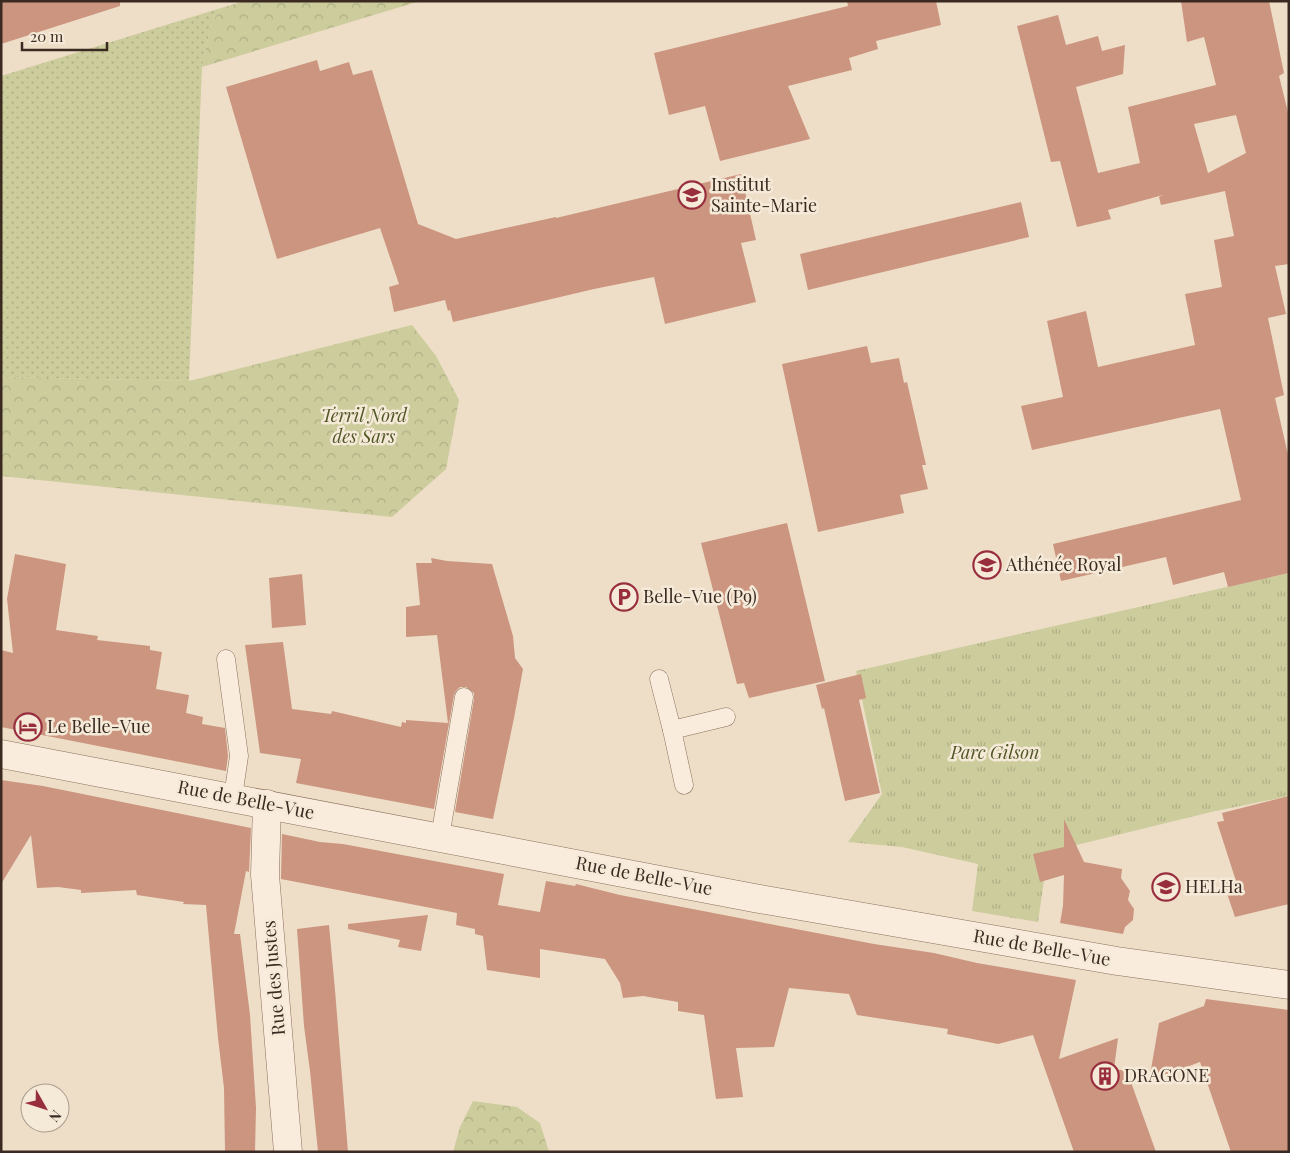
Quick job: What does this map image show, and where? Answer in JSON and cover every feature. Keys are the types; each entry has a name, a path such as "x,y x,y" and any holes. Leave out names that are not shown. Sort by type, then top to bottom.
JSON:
{"street":[{"name":"Rue de Belle-Vue","path":"1,754 754,898 1117,961 1289,985"},
{"name":"Rue des Justes","path":"267,804 265,875 288,1152"}],"lane":[{"path":"226,659 239,756 233,798"},
{"path":"659,679 684,785"},
{"path":"440,837 464,697"},
{"path":"672,730 726,717"}],"green space":[{"path":"245,1 420,1 202,67 211,24 221,8"},
{"path":"221,8 211,24 202,67 189,381 1,377 1,76"},
{"name":"Terril Nord des Sars","path":"412,325 436,356 459,400 446,469 392,517 1,476 1,377 189,381"},
{"name":"Parc Gilson","path":"1289,573 1289,796 1211,812 1048,852 1038,922 972,911 978,864 902,847 848,842 882,794 856,671"},
{"path":"473,1101 517,1107 540,1123 549,1152 453,1152 460,1127"}],"building":[{"path":"1,1 120,1 120,6 1,44"},
{"path":"847,1 936,1 941,25 876,41 878,49 849,58 852,70 788,86 810,139 720,161 705,106 669,115 654,53 848,6"},
{"path":"1181,1 1269,1 1284,73 1279,76 1289,116 1289,264 1275,266 1286,314 1268,318 1284,395 1275,398 1289,459 1289,573 1228,587 1224,572 1173,585 1166,557 1061,581 1053,544 1241,500 1220,409 1032,450 1021,406 1063,397 1047,321 1086,311 1098,367 1195,345 1185,294 1222,287 1214,240 1234,236 1225,191 1161,205 1159,197 1163,195 1108,210 1111,219 1077,227 1060,161 1051,162 1017,26 1058,15 1066,45 1098,36 1102,51 1125,45 1123,74 1076,87 1098,173 1140,163 1128,107 1216,85 1204,37 1187,42","holes":["1236,115 1246,153 1208,173 1194,124"]},
{"path":"317,60 320,71 349,62 353,75 372,70 418,224 456,239 556,218 741,174 756,240 741,243 756,302 665,324 654,277 453,322 445,300 394,312 389,287 399,284 380,228 277,259 226,87"},
{"path":"1021,202 1029,237 808,290 800,254"},
{"path":"867,346 871,363 899,358 904,383 907,382 926,465 922,465 928,489 900,495 904,513 818,532 782,364"},
{"path":"787,523 825,681 749,698 744,683 737,684 701,543"},
{"path":"15,554 66,564 56,630 98,636 97,640 150,646 150,650 162,652 156,689 189,695 186,713 203,717 202,724 225,728 228,756 226,771 1,727 1,650 13,653 7,599"},
{"path":"431,558 492,564 513,636 515,658 523,669 493,819 455,812 474,699 474,693 466,687 460,687 454,695 434,809 296,783 301,759 260,753 245,645 283,642 292,709 331,714 332,711 401,727 402,722 406,723 406,720 448,723 437,635 406,637 406,607 420,605 416,563 432,563"},
{"path":"302,574 306,625 272,628 269,578"},
{"path":"861,674 866,698 859,700 880,793 845,801 824,708 822,709 816,685"},
{"path":"1,780 43,786 251,828 249,872 246,871 234,934 240,934 250,1015 256,1108 255,1152 225,1152 224,1088 206,905 183,904 184,902 137,895 136,890 81,893 81,890 58,887 37,888 31,835 1,884"},
{"path":"1289,796 1289,904 1235,917 1223,882 1235,878 1217,822 1224,821 1222,813"},
{"path":"1064,819 1084,862 1122,869 1121,878 1130,891 1128,900 1134,909 1133,920 1125,927 1123,934 1060,923 1063,906 1064,875 1040,882 1033,854 1064,847"},
{"path":"282,834 504,874 498,905 540,912 546,881 575,886 576,884 620,895 874,944 934,953 977,963 1076,980 1059,1059 1118,1038 1114,1069 1127,1071 1156,1152 1074,1152 1033,1035 998,1044 947,1034 948,1029 857,1015 849,994 789,988 774,1047 736,1048 743,1097 716,1099 704,1015 678,1011 678,1002 643,996 623,998 620,983 605,959 540,949 540,978 487,970 483,936 475,934 475,929 456,925 457,913 281,879"},
{"path":"428,915 421,951 398,947 400,940 348,929 348,924"},
{"path":"329,925 348,1152 318,1152 304,1026 297,929"},
{"path":"1206,999 1289,1010 1289,1152 1231,1152 1200,1062 1149,1081 1159,1023 1204,1006"}],"place":[{"name":"Institut Sainte-Marie","path":"692,195"},
{"name":"Athénée Royal","path":"987,565"},
{"name":"Belle-Vue (P9)","path":"624,597"},
{"name":"Le Belle-Vue","path":"28,727"},
{"name":"HELHa","path":"1166,887"},
{"name":"DRAGONE","path":"1105,1076"}]}
